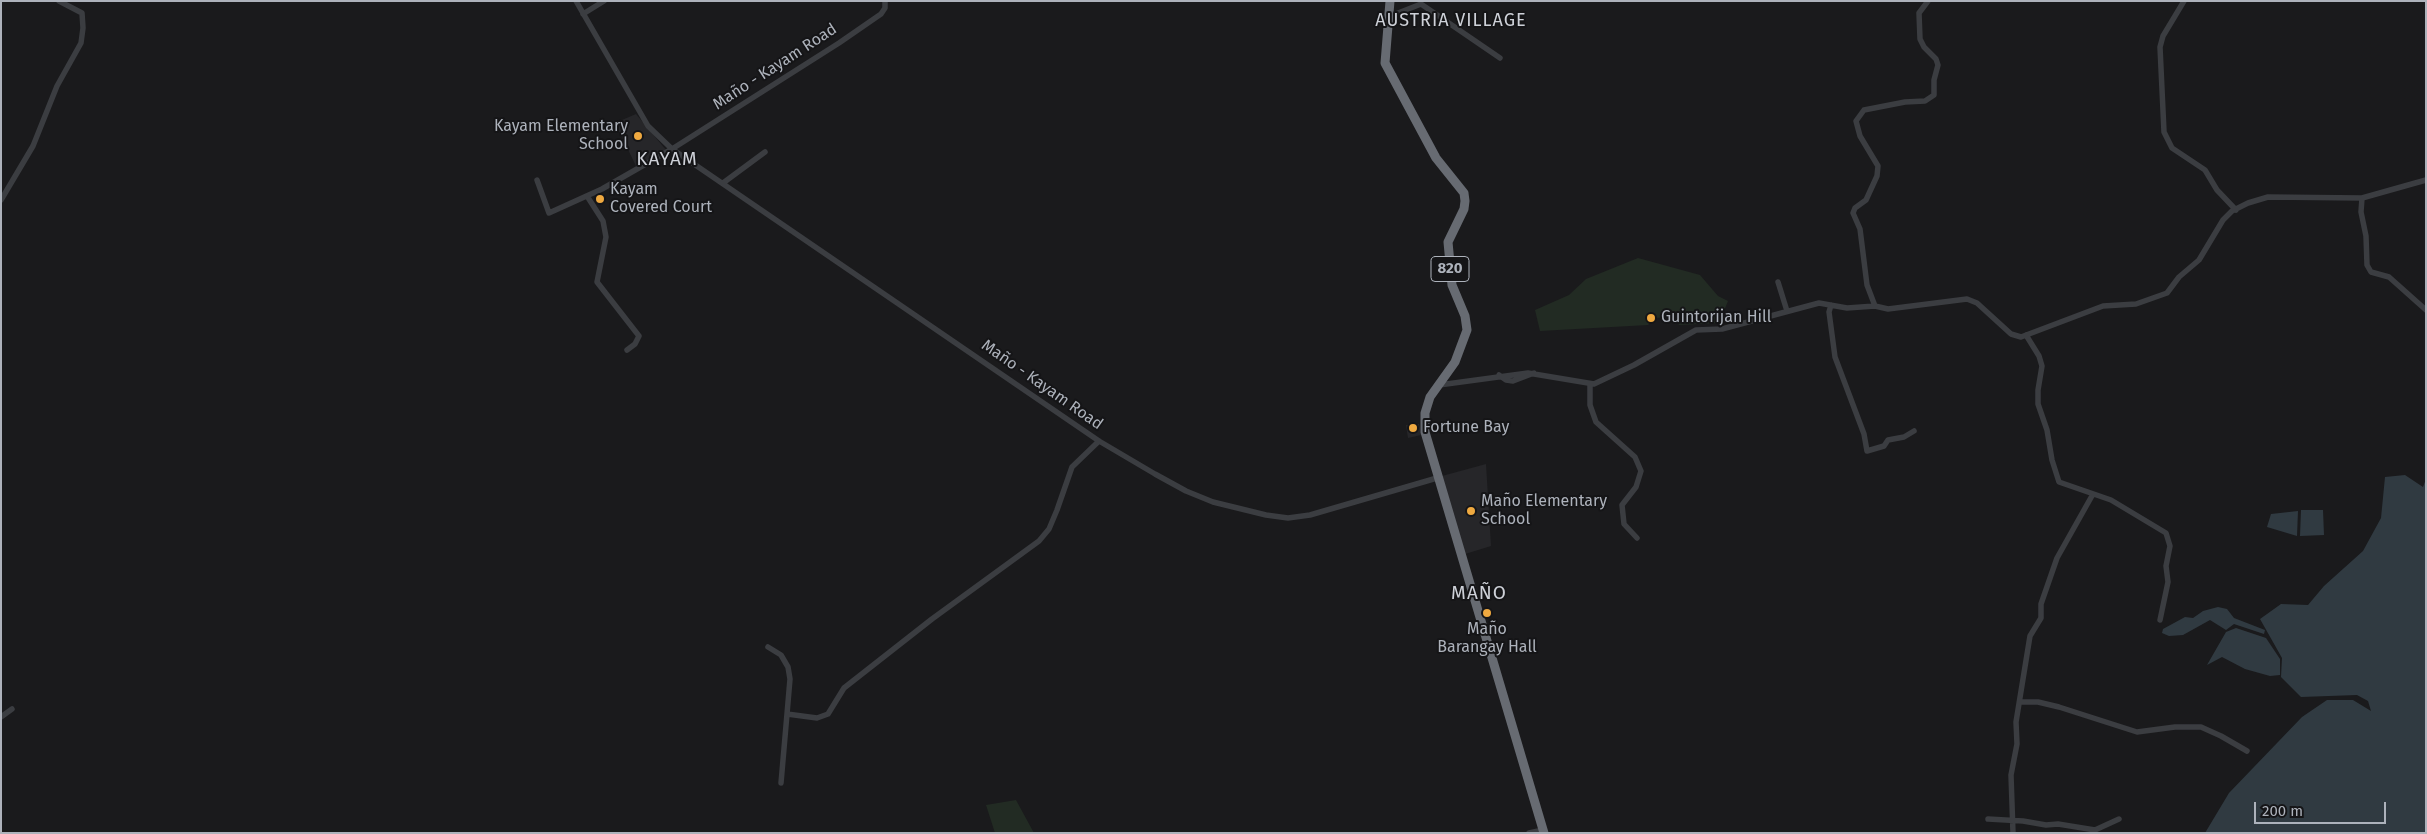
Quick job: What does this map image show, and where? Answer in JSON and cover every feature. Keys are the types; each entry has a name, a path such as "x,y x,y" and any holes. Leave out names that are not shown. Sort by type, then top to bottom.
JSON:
{"highway":[{"name":"820","path":"1390,1 1384,49 1388,70 1413,111 1436,158 1464,193 1464,209 1448,242 1452,284 1465,316 1467,330 1455,362 1437,385 1425,413 1424,432 1544,831"}],"street":[{"path":"1,200 33,146 57,86 81,43 82,13 59,1"},
{"path":"576,1 648,126 672,149"},
{"path":"583,14 604,1"},
{"name":"Maño - Kayam Road","path":"538,180 549,213 587,196 672,149 872,21 885,8 885,1"},
{"path":"1874,306 1867,286 1860,228 1853,213 1855,208 1866,200 1878,166 1860,136 1856,120 1864,110 1905,102 1925,101 1934,96 1934,80 1938,66 1936,59 1924,47 1920,39 1919,13 1928,1"},
{"path":"2177,1 2177,11"},
{"path":"2184,1 2163,36 2160,47 2165,138 2172,148 2205,170 2217,190 2236,210"},
{"path":"1388,16 1422,4 1500,58"},
{"name":"Maño - Kayam Road","path":"672,149 1099,441 1186,491 1239,510 1280,517 1310,515 1437,478"},
{"path":"723,183 765,152"},
{"path":"1437,385 1499,375 1534,373 1590,384 1634,365 1696,330 1722,329 1819,303 1847,308 1874,306 1888,309 1967,299 1977,303 2011,334 2020,337 2103,306 2136,304 2167,293 2179,277 2199,260 2223,220 2236,210 2268,197 2362,198 2426,180"},
{"path":"587,196 603,221 606,237 597,282 639,336 635,344 627,350"},
{"path":"2362,198 2361,212 2370,272 2390,277 2426,310"},
{"path":"1778,282 1787,311"},
{"path":"1830,305 1829,312 1835,357 1864,434 1866,451 1884,446 1888,440 1914,431"},
{"path":"2026,335 2039,356 2042,366 2038,404 2047,430 2052,460 2059,482 2111,500 2166,533 2170,546 2166,566 2168,582 2160,620"},
{"path":"1590,384 1590,405 1596,422 1635,457 1641,471 1636,487 1622,505 1624,524 1637,538"},
{"path":"787,714 817,718 828,714 844,688 932,619 1039,541 1049,529 1072,466 1099,441"},
{"path":"2013,833 2014,821 2010,803 2017,744 2016,722 2030,636 2041,618 2040,604 2057,558 2093,494"},
{"path":"768,647 781,655 788,667 790,679 781,783"},
{"path":"2020,702 2038,702 2059,707 2137,732 2175,727 2201,727 2247,751"},
{"path":"1,717 12,709"},
{"path":"1988,819 2081,826 2095,830 2119,819"},
{"path":"1529,833 1544,831"}],"shaded area":[{"name":"Kayam Elementary School","path":"636,114 666,150 636,166 615,123"},
{"path":"1638,258 1700,275 1718,296 1728,301 1719,323 1679,325 1676,320 1667,317 1655,318 1648,325 1540,331 1535,310 1569,295 1586,279"},
{"path":"1419,424 1421,435 1408,438 1406,425"},
{"name":"Maño Elementary School","path":"1486,464 1491,546 1465,554 1442,476"},
{"path":"2405,475 2423,487 2426,479 2426,833 2205,833 2229,793 2302,717 2327,700 2353,700 2371,711 2368,701 2357,695 2301,697 2281,677 2282,658 2260,619 2281,604 2308,605 2324,586 2363,551 2381,518 2385,477"},
{"path":"2301,510 2323,510 2324,535 2300,536"},
{"path":"2298,511 2297,536 2267,527 2271,514"},
{"path":"2218,607 2227,609 2234,618 2265,630 2264,634 2234,624 2226,630 2210,620 2183,635 2169,636 2162,633 2163,629 2185,617 2193,618 2203,611"},
{"path":"2236,628 2266,638 2280,659 2280,675 2270,676 2245,669 2222,657 2207,665 2226,632"},
{"path":"1016,800 1034,833 995,833 986,805"}],"place":[{"name":"Kayam Elementary School","path":"638,136"},
{"name":"Kayam Covered Court","path":"600,199"},
{"name":"Guintorijan Hill","path":"1651,318"},
{"name":"Fortune Bay","path":"1413,428"},
{"name":"Maño Elementary School","path":"1471,511"},
{"name":"Maño Barangay Hall","path":"1487,613"}],"district":[{"name":"AUSTRIA VILLAGE","path":"1451,21"},
{"name":"KAYAM","path":"667,160"},
{"name":"MAÑO","path":"1479,594"}]}
